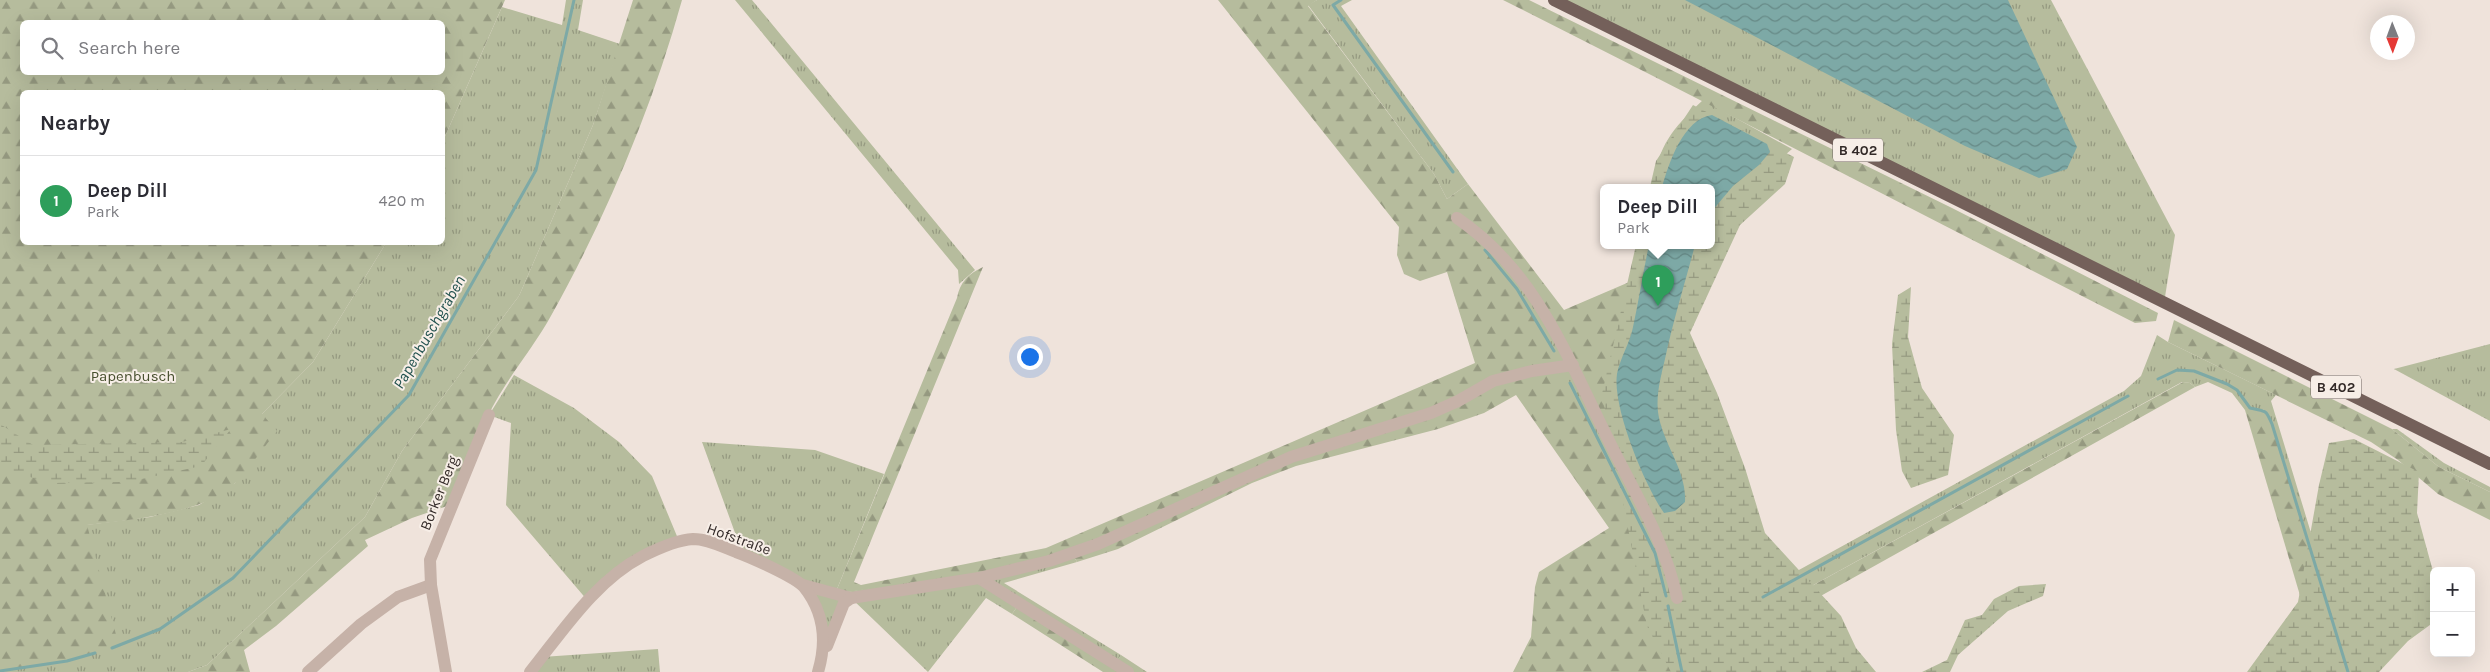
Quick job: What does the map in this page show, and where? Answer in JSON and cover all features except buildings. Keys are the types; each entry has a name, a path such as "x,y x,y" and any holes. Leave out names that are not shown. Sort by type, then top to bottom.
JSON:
{"main road":[{"name":"B 402","path":"1554,0 2490,464"}],"street":[{"path":"1457,218 1479,233 1525,282 1552,324 1664,551 1677,598"},
{"path":"818,672 844,603 851,598 979,578 1050,561 1098,544 1291,457 1431,413 1458,402 1493,381 1532,371 1573,365"},
{"name":"Borker Berg","path":"446,672 431,585 430,560 489,415"},
{"name":"Hofstraße","path":"530,672 588,601 616,572 644,556 679,542 692,539 750,557 803,585 851,598"},
{"path":"979,578 1128,672"},
{"path":"308,672 361,624 398,598 431,585"},
{"path":"803,585 820,619 824,634 823,655"}],"green space":[{"name":"Papenbusch","path":"0,0 505,0 445,136 445,90 20,90 20,245 385,245 313,362 262,414 277,431 236,482 223,493 206,502 187,508 145,518 87,525 119,646 67,661 0,671"},
{"path":"566,0 583,0 578,30 620,44 593,125 519,296 402,451 365,517 207,665 188,672 0,672 67,661 86,525 150,517 199,505 235,483 261,415 313,362 385,245 445,245 445,136 502,7 562,25"},
{"path":"633,0 682,0 657,81 626,160 591,238 544,327 488,416 453,504 412,518 365,540 368,546 276,626 244,650 250,672 188,672 207,665 365,517 402,451 519,296 593,125"},
{"path":"735,0 752,0 975,270 959,284 958,270"},
{"path":"1218,0 1317,0 1308,6 1434,174 1447,199 1468,184 1564,310 1641,277 1770,609 2183,382 2190,383 2195,387 1783,617 1670,568 1525,282 1459,220 1517,289 1554,351 1655,553 1682,672 1513,672 1531,637 1535,587 1539,572 1609,528 1516,395 1484,413 1438,429 1296,466 1252,483 1118,549 1077,562 1072,553 1049,561 835,594 960,287 969,276 983,267 854,582 861,585 1046,548 1475,363 1447,272 1420,281 1404,274 1397,255 1399,227"},
{"path":"1317,0 1352,0 1341,6 1468,184 1447,199 1434,174 1308,5"},
{"path":"1503,0 1529,0 1952,208 2158,313 2156,321 2135,323"},
{"path":"1556,0 2051,0 2175,235 2164,303"},
{"path":"1703,100 1792,149 1736,197 1733,186 1715,186 1715,184 1652,184 1663,148 1682,120"},
{"path":"1693,105 1794,157 1785,184 1740,225 1690,333 1717,393 1745,468 1765,533 1841,616 1856,648 1876,672 1671,672 1647,626 1602,394 1635,249 1715,249 1715,184 1651,184 1656,161"},
{"path":"1457,218 1525,282 1670,568"},
{"path":"1911,287 1908,337 1922,388 1954,435 1948,475 1911,488 1902,471 1896,430 1892,344 1898,295"},
{"path":"2174,320 2392,429 2439,467 2490,492 2490,520 2438,494 2398,460 2371,442 2168,342"},
{"path":"2157,335 2276,395 2271,401 2331,599 2348,672 2272,424 2263,409 2245,410 2232,393 2208,382 2195,387 2190,383 2182,382 1770,609 1757,593 2124,391 2141,376"},
{"path":"2490,344 2490,421 2394,369"},
{"path":"514,375 574,408 619,442 652,476 679,541 644,555 588,601 506,505 511,423 489,415"},
{"path":"2250,408 2263,409 2272,424 2348,672 2304,609 2245,410"},
{"path":"0,424 33,445 182,442 231,429 201,466 128,482 50,483 0,468"},
{"path":"2392,429 2397,429 2444,463 2490,487 2490,492 2439,467"},
{"path":"2354,439 2419,472 2417,513 2432,567 2430,567 2430,625 2408,641 2379,672 2247,672 2298,602 2319,485 2329,443"},
{"path":"702,442 815,450 884,474 835,594 1072,553 1077,562 1004,583 1121,655 1115,664 1019,604 1012,614 986,598 928,672 851,598 824,633 803,585 750,557 738,541"},
{"path":"2046,584 2043,596 2008,611 1958,655 1950,672 1922,672 1947,660 1965,620 1982,615 1994,599 2019,586"},
{"path":"1019,604 1115,663 1121,655 1147,672 1103,672 1012,614"},
{"path":"658,649 660,672 530,672 542,657"}],"water":[{"path":"1685,0 2008,0 2077,147 2067,169 2039,178 1965,146"},
{"path":"1712,115 1767,144 1770,152 1759,165 1733,186 1715,207 1715,184 1663,184 1673,155 1685,133 1702,118"},
{"path":"1648,249 1694,249 1672,330 1658,392 1660,423 1682,479 1685,490 1685,502 1675,511 1664,513 1639,466 1625,425 1617,388 1617,374 1620,362 1632,333"}],"waterway":[{"name":"Papenbuschgraben","path":"112,648 160,629 233,578 409,395 536,170 574,0"},
{"path":"1341,0 1333,5 1453,172"},
{"path":"1485,250 1517,289 1554,351"},
{"path":"2158,379 2177,370 2194,371 2227,384 2237,390 2250,408 2268,415 2348,672"},
{"path":"1570,383 1655,553 1666,596"},
{"path":"1763,597 2128,396"},
{"path":"1668,606 1682,672"},
{"name":"Papenbuschgraben","path":"0,671 67,661 95,653"}],"place":[{"name":"Deep Dill","path":"1658,306"}]}
